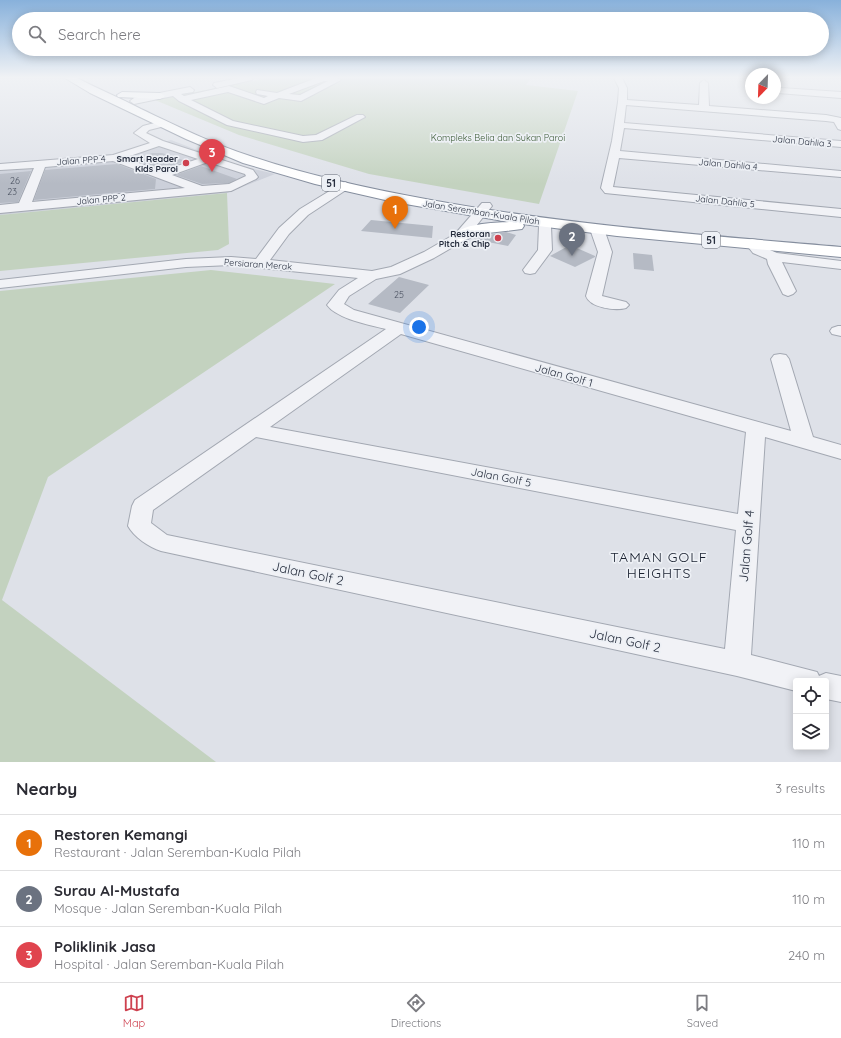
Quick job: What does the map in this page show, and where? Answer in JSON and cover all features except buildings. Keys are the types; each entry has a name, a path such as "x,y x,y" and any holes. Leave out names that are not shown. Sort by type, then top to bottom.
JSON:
{"highway":[{"name":"Jalan Seremban-Kuala Pilah","path":"146,114 162,124 186,136 247,159 350,187 423,203 635,225 841,242"},
{"name":"Jalan Seremban-Kuala Pilah","path":"161,114 232,144 285,162 381,187 484,209 589,229 841,252"},
{"path":"350,187 440,212 453,219 463,234 476,230 509,226 545,226 589,229"},
{"path":"635,225 638,229 686,234 699,239"}],"street":[{"path":"209,114 230,123 303,139 318,138 331,133 360,117"},
{"path":"614,154 620,114"},
{"path":"772,114 834,119 838,120 841,127"},
{"path":"213,116 241,118 331,133"},
{"path":"162,124 146,128 139,133 160,143 208,159"},
{"name":"Jalan Dahlia 3","path":"619,125 841,144"},
{"name":"Jalan PPP 4","path":"0,167 114,158 160,143"},
{"name":"Jalan Dahlia 4","path":"614,154 841,174"},
{"name":"Jalan Dahlia 5","path":"614,154 607,188 608,190 841,213"},
{"path":"114,158 203,190"},
{"path":"162,175 208,159"},
{"name":"Jalan PPP 2","path":"0,209 231,187 252,177 249,172 208,159"},
{"path":"24,206 41,164"},
{"path":"260,263 284,231 304,212 350,187"},
{"name":"Persiaran Merak","path":"0,284 186,263 231,261 372,275 395,271 429,255 463,234 484,209"},
{"path":"530,270 545,250 545,226"},
{"path":"589,229 605,252 594,296 595,299 621,305"},
{"path":"752,243 758,250 774,257 841,265"},
{"path":"774,257 775,264 788,291"},
{"name":"Jalan Golf 1","path":"372,275 344,293 335,305 348,313 399,328 841,452"},
{"name":"Jalan Golf 2","path":"399,328 143,506 139,526 161,542 737,664 795,678"},
{"path":"780,359 804,442"},
{"name":"Jalan Golf 4","path":"737,664 756,428"},
{"name":"Jalan Golf 5","path":"253,430 748,524"},
{"path":"829,687 841,689"}],"shaded area":[{"path":"171,140 234,164 275,174 227,193 0,215 0,167 112,159"}],"green space":[{"name":"Kompleks Belia dan Sukan Paroi","path":"188,114 570,114 539,204 369,174 239,135"},
{"path":"227,193 229,244 218,250 0,271 0,215"},
{"path":"211,270 335,284 48,477 2,600 216,762 0,762 0,291"}],"place":[{"name":"Smart Reader Kids Paroi","path":"186,163"},
{"name":"Poliklinik Jasa","path":"212,172"},
{"name":"Restoren Kemangi","path":"395,229"},
{"name":"Restoran Pitch & Chip","path":"498,238"},
{"name":"Surau Al-Mustafa","path":"572,256"}],"district":[{"name":"TAMAN GOLF HEIGHTS","path":"659,566"}]}
